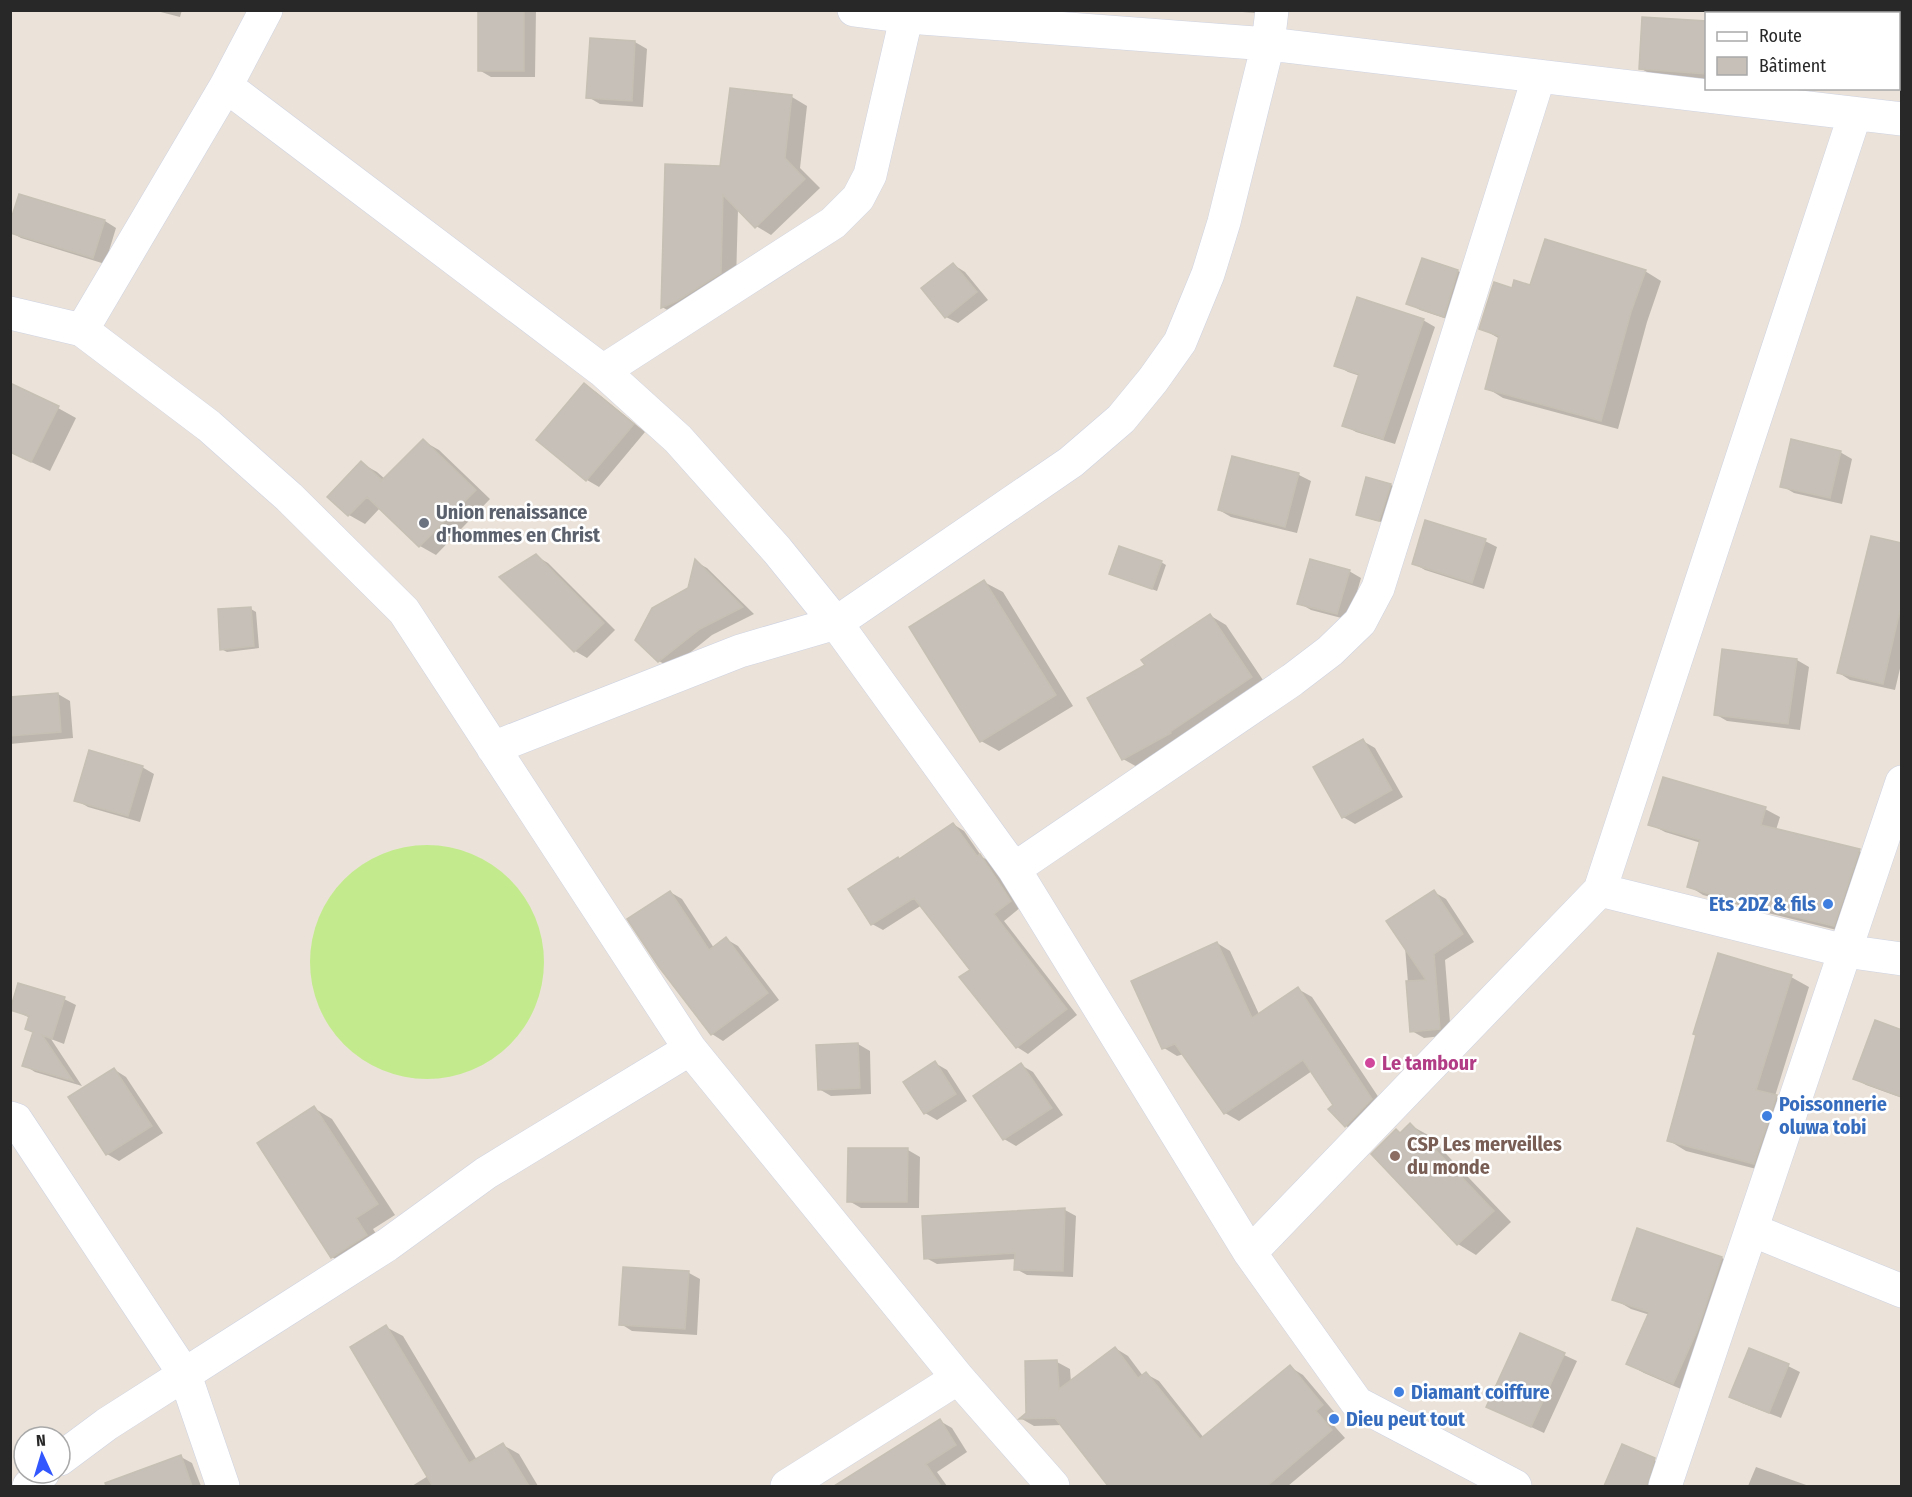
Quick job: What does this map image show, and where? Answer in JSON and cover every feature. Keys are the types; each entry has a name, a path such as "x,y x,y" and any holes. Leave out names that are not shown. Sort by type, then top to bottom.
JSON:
{"street":[{"path":"82,330 226,86 266,10"},
{"path":"854,10 1268,44 1902,119"},
{"path":"493,748 740,651 836,623 1071,462 1121,419 1153,381 1180,342 1208,274 1224,222 1268,44 1272,10"},
{"path":"603,371 833,223 858,198 870,175 908,14"},
{"path":"1014,869 1292,680 1330,651 1360,622 1378,588 1539,76"},
{"path":"226,86 603,371 678,439 777,550 836,623 1014,869 1250,1253 1357,1403 1515,1486"},
{"path":"1250,1253 1600,890 1855,114"},
{"path":"10,313 82,330 209,426 289,497 404,611 690,1049 958,1378 1053,1486"},
{"path":"1665,1486 1902,782"},
{"path":"1600,890 1845,951 1902,958"},
{"path":"72,1451 107,1424 387,1245 486,1173 690,1049"},
{"path":"10,1118 16,1120 185,1375 223,1486"},
{"path":"1752,1230 1902,1291"},
{"path":"787,1486 958,1378"}],"green space":[{"path":"427,845 472,854 492,865 517,888 535,917 544,962 535,1007 524,1027 501,1052 472,1070 427,1079 382,1070 362,1059 337,1036 319,1007 310,962 319,917 330,897 353,872 382,854"}],"building":[{"path":"478,10 524,10 524,71 478,71"},
{"path":"1642,17 1705,21 1705,74 1639,69"},
{"path":"590,38 635,41 632,101 586,98"},
{"path":"730,88 792,95 785,158 805,179 755,228 723,195 721,273 677,301 661,308 665,164 720,166"},
{"path":"19,194 105,220 93,258 10,233 10,222"},
{"path":"1545,239 1646,270 1631,312 1601,421 1485,389 1499,336 1479,329 1494,282 1512,288 1514,280 1530,285"},
{"path":"1422,258 1458,270 1444,317 1406,304"},
{"path":"953,263 977,292 945,318 921,288"},
{"path":"1357,297 1424,319 1383,439 1342,426 1359,374 1334,366"},
{"path":"10,383 59,406 31,462 10,452"},
{"path":"584,383 634,424 586,481 536,440"},
{"path":"423,439 476,490 419,547 367,497 348,516 327,497 361,461 382,480"},
{"path":"1791,439 1841,451 1830,498 1780,487"},
{"path":"1232,456 1299,473 1285,527 1218,510"},
{"path":"1366,477 1391,484 1379,521 1356,515"},
{"path":"1425,520 1486,539 1472,583 1412,564"},
{"path":"1871,536 1902,543 1902,602 1883,684 1837,673"},
{"path":"1119,546 1162,561 1152,589 1109,574"},
{"path":"536,554 604,623 574,652 499,577"},
{"path":"695,559 743,607 700,629 658,662 635,640 652,608 688,588"},
{"path":"1310,559 1350,570 1337,614 1297,604"},
{"path":"984,580 1056,695 980,742 909,627"},
{"path":"251,607 254,646 220,650 218,609"},
{"path":"1210,614 1252,677 1171,733 1122,760 1087,698 1145,665 1141,660"},
{"path":"1722,649 1797,659 1788,724 1714,715"},
{"path":"58,693 61,732 10,736 10,697"},
{"path":"1363,739 1392,790 1342,818 1313,767"},
{"path":"89,750 143,766 128,816 74,801"},
{"path":"1663,777 1766,807 1761,825 1860,849 1834,926 1739,903 1687,887 1700,840 1648,825"},
{"path":"953,823 977,856 980,854 1011,901 994,914 1067,1009 1016,1048 959,977 970,970 914,898 871,925 848,889"},
{"path":"1434,890 1463,934 1434,954 1440,1029 1410,1032 1406,981 1426,980 1386,921"},
{"path":"670,891 709,950 726,937 768,993 711,1035 659,967 627,919"},
{"path":"1217,942 1252,1018 1298,987 1372,1099 1345,1127 1328,1109 1333,1105 1303,1060 1224,1114 1175,1044 1162,1049 1131,981"},
{"path":"1718,953 1792,975 1756,1090 1777,1095 1754,1164 1667,1141 1696,1035 1693,1034"},
{"path":"18,983 65,997 52,1039 42,1035 73,1081 22,1066 33,1032 25,1029 29,1016 10,1010"},
{"path":"1875,1020 1902,1030 1902,1097 1853,1079"},
{"path":"858,1043 860,1088 818,1090 816,1045"},
{"path":"935,1061 956,1094 924,1114 903,1082"},
{"path":"1021,1063 1052,1108 1003,1140 973,1096"},
{"path":"114,1068 152,1126 106,1155 68,1097"},
{"path":"314,1106 378,1204 356,1218 367,1235 331,1258 257,1143"},
{"path":"1410,1123 1494,1211 1457,1245 1371,1154 1396,1129 1400,1133"},
{"path":"848,1148 908,1148 907,1202 847,1202"},
{"path":"1065,1208 1063,1271 1014,1270 1015,1253 924,1259 922,1216"},
{"path":"1637,1228 1722,1257 1698,1329 1673,1384 1626,1364 1649,1312 1612,1300"},
{"path":"623,1267 689,1271 685,1329 619,1325"},
{"path":"386,1325 469,1463 503,1443 529,1486 429,1486 432,1485 350,1347"},
{"path":"1520,1333 1565,1353 1531,1427 1486,1407"},
{"path":"1115,1347 1138,1378 1146,1372 1200,1439 1290,1365 1323,1405 1316,1411 1332,1430 1267,1486 1108,1486 1055,1418 1019,1419 1026,1413 1025,1361 1057,1360 1059,1389"},
{"path":"1749,1348 1789,1364 1769,1413 1729,1397"},
{"path":"940,1419 956,1445 926,1464 941,1486 834,1486"},
{"path":"1622,1444 1655,1458 1647,1486 1604,1486"},
{"path":"181,1455 192,1486 106,1486 105,1483"}],"place":[{"name":"Union renaissance d'hommes en Christ","path":"424,523"},
{"name":"Ets 2DZ & fils","path":"1828,904"},
{"name":"Le tambour","path":"1370,1063"},
{"name":"Poissonnerie oluwa tobi","path":"1767,1116"},
{"name":"CSP Les merveilles du monde","path":"1395,1156"},
{"name":"Diamant coiffure","path":"1399,1392"},
{"name":"Dieu peut tout","path":"1334,1419"}]}
